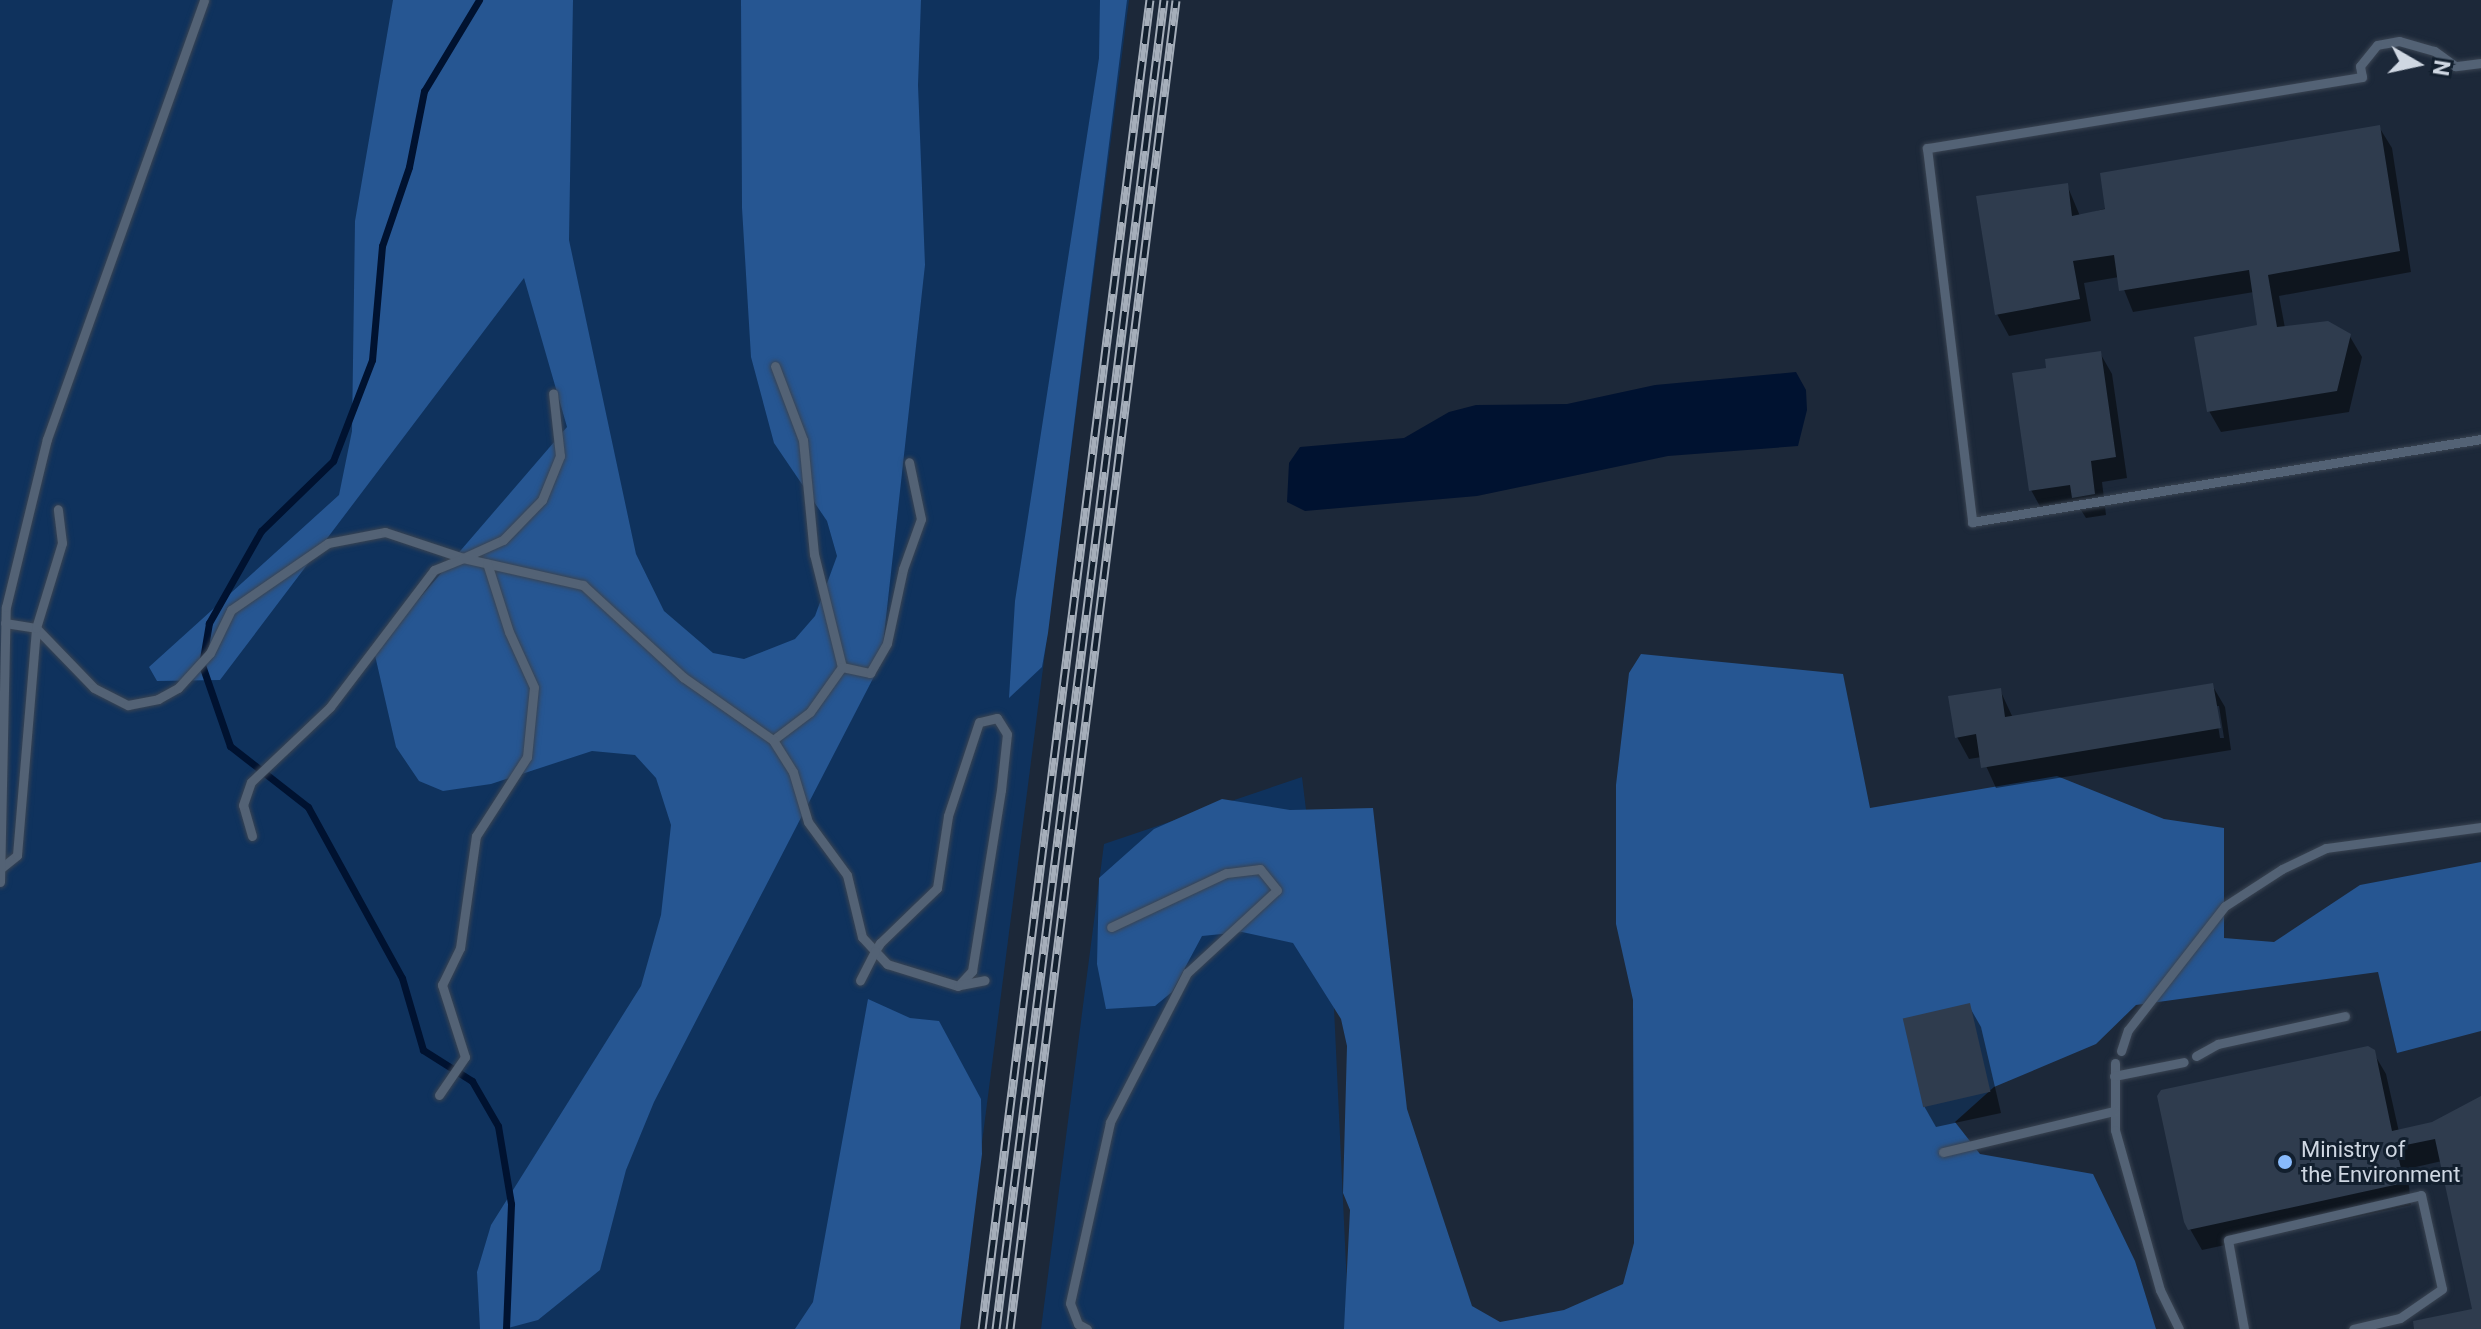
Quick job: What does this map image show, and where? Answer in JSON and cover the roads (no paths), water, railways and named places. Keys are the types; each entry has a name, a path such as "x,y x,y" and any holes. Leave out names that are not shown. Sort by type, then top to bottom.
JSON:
{"lane":[{"path":"0,882 5,623 47,439 204,0"},
{"path":"2481,63 2455,66 2434,51 2399,41 2377,45 2360,66 2362,77 1927,148 1972,522 2481,439"},
{"path":"773,740 810,712 842,667 814,554 803,440 775,366"},
{"path":"252,836 243,805 251,782 330,707 434,570 503,540 542,500 560,456 553,393"},
{"path":"842,667 870,673 887,643 903,569 921,519 909,462"},
{"path":"0,869 17,855 36,628 62,543 58,509"},
{"path":"5,623 36,628 94,688 128,705 178,688 210,653 231,610 328,543 385,532 463,558 583,585 683,677 773,740 793,772 808,822 847,875 862,937 887,964 958,986 985,980"},
{"path":"439,1095 465,1057 442,985 460,948 476,836 527,757 534,687 509,632 487,563"},
{"path":"860,980 875,951 937,888 948,816 979,722 997,718 1007,734 1001,790 972,971 958,986"},
{"path":"2121,1051 2128,1030 2225,906 2282,869 2326,848 2481,827"},
{"path":"1087,1329 1078,1324 1070,1303 1110,1122 1187,973 1277,890 1260,869 1226,873 1111,927"},
{"path":"2196,1056 2218,1044 2345,1016"},
{"path":"2114,1076 2184,1062"},
{"path":"2115,1063 2115,1130 2160,1290 2179,1329"},
{"path":"1943,1152 2114,1111"},
{"path":"2244,1329 2228,1240 2421,1195 2442,1289 2400,1318 2353,1329"}],"waterway":[{"path":"479,0 424,91 409,167 382,246 372,360 333,461 261,531 209,623 202,665 230,746 308,807 402,978 423,1050 472,1081 498,1126 511,1204 506,1329"}],"railway":[{"path":"982,1329 1150,0"},
{"path":"996,1329 1164,0"},
{"path":"1010,1329 1176,0"}],"place":[{"name":"Ministry of the Environment","path":"2285,1162"}]}
